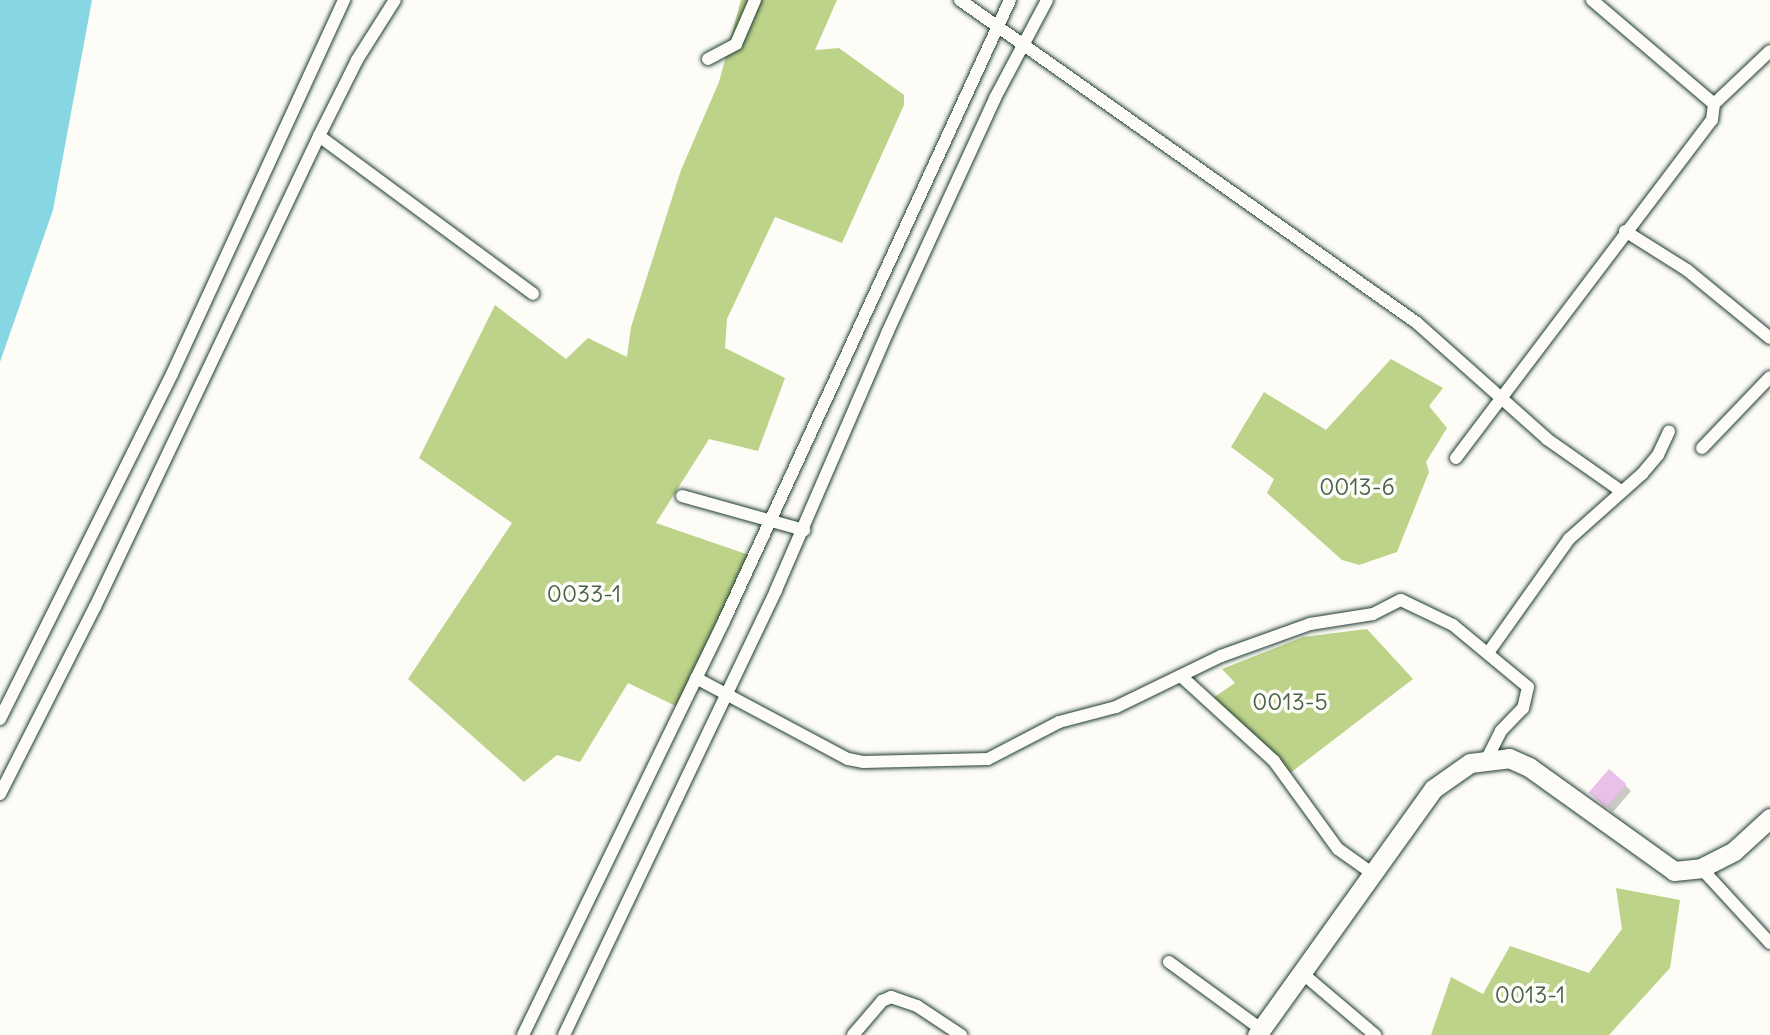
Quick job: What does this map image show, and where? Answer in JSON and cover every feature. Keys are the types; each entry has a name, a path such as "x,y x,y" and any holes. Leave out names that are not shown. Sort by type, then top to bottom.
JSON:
{"main road":[{"path":"1259,1032 1433,789 1460,768 1487,758 1509,758 1529,766 1665,868 1680,872 1701,868 1734,851 1770,818"}],"street":[{"path":"0,719 172,374 344,0"},
{"path":"0,794 95,607 319,136 357,61 395,0"},
{"path":"708,59 736,44 755,0"},
{"path":"960,0 998,24 1417,323 1503,395 1547,439 1620,491"},
{"path":"523,1035 699,679 1010,0"},
{"path":"564,1035 724,690 804,530 888,331 1047,0"},
{"path":"1592,0 1714,104"},
{"path":"1456,458 1625,231 1712,120 1714,104 1770,51"},
{"path":"319,136 533,294"},
{"path":"1625,231 1687,270 1770,338"},
{"path":"1702,448 1770,377"},
{"path":"1489,653 1569,539 1651,464 1670,431"},
{"path":"682,496 804,530"},
{"path":"699,679 724,690 804,739 848,759 863,762 988,759 1059,722 1116,707 1221,656 1310,624 1355,618 1401,600 1452,625 1519,676 1530,693 1487,758"},
{"path":"1181,676 1274,761 1332,842 1373,874"},
{"path":"1701,868 1770,943"},
{"path":"1169,962 1259,1032"},
{"path":"1302,972 1375,1035"},
{"path":"853,1035 882,1001 891,997 917,1006 961,1035"}],"green space":[{"name":"0033-1","path":"741,0 837,0 815,50 839,48 904,95 904,105 842,243 775,217 727,319 725,348 785,378 758,451 709,439 656,523 749,555 680,708 628,683 580,762 557,755 524,782 408,679 512,523 419,458 495,305 566,359 588,338 627,357 631,327 681,170 719,82"},
{"name":"0013-6","path":"1391,359 1443,388 1429,406 1447,428 1426,462 1429,472 1397,552 1359,565 1342,560 1267,493 1274,479 1231,447 1264,392 1326,430"},
{"name":"0013-5","path":"1367,629 1413,679 1285,777 1204,704 1235,683 1222,669 1303,637"},
{"name":"0013-1","path":"1616,888 1680,900 1670,968 1609,1035 1431,1035 1451,977 1483,994 1510,946 1589,973 1622,929"}],"water":[{"path":"0,0 92,0 53,210 0,362"}],"building":[{"path":"1609,769 1626,784 1606,807 1589,792"}]}
